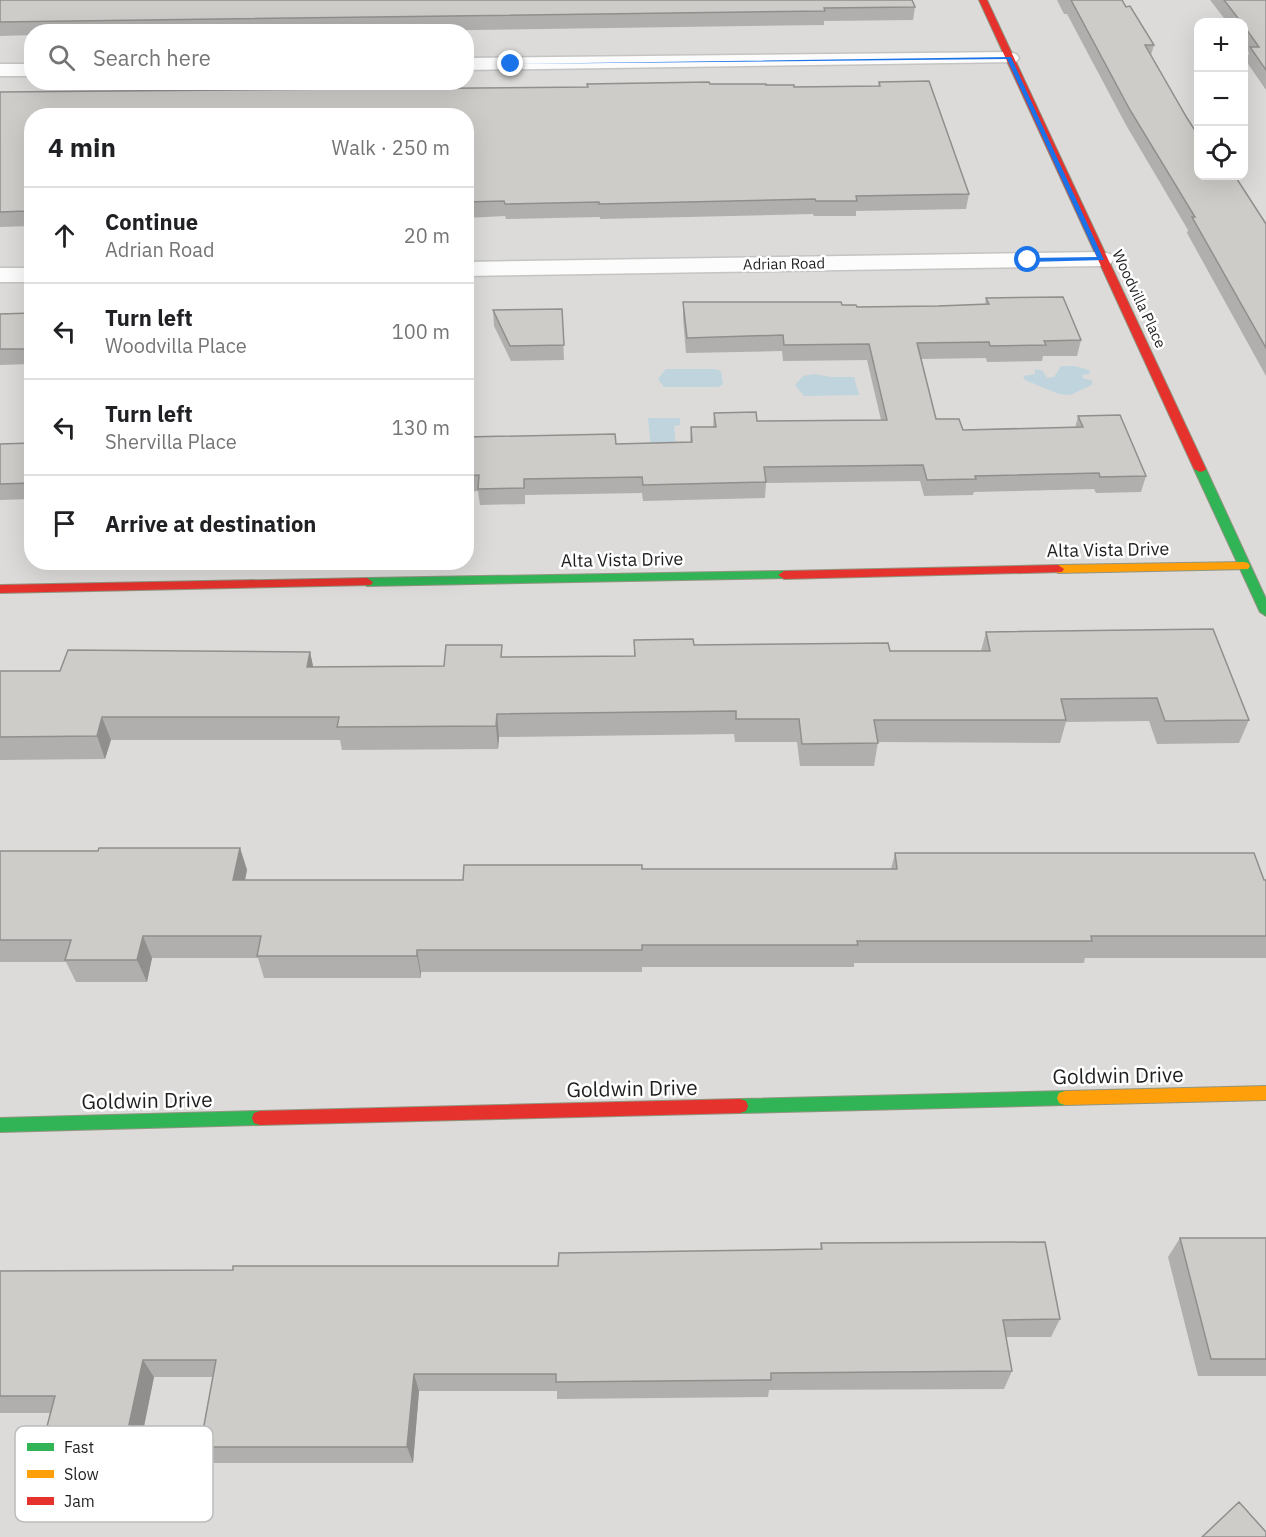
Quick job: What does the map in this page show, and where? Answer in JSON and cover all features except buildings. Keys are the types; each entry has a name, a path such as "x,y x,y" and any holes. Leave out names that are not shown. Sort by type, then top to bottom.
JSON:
{"street":[{"name":"Woodvilla Place","path":"983,0 1266,612"},
{"path":"474,64 1009,58"},
{"path":"0,70 24,70"},
{"name":"Adrian Road","path":"474,269 1102,259"},
{"path":"0,275 24,275"},
{"name":"Alta Vista Drive","path":"0,589 1244,566"},
{"name":"Goldwin Drive","path":"0,1125 1266,1093"}],"shaded area":[{"path":"0,0 1266,0 1266,1537 0,1537"}],"water":[{"path":"1061,366 1075,366 1089,370 1090,374 1082,375 1084,379 1092,380 1092,385 1070,395 1059,394 1025,380 1023,376 1035,374 1035,369 1043,371 1047,378 1054,377"},
{"path":"666,369 715,369 721,371 723,384 719,387 664,387 658,379"},
{"path":"814,374 854,377 859,395 804,396 795,385 803,376"},
{"path":"648,418 680,418 680,425 674,426 676,448 651,448"}],"traffic: fast":[{"path":"1200,469 1266,612"},
{"path":"367,582 784,575"},
{"path":"740,1106 1065,1098"},
{"path":"0,1125 260,1118"}],"traffic: slow":[{"path":"1058,569 1244,566"},
{"path":"1065,1098 1266,1093"}],"traffic: jam":[{"path":"983,0 1200,469"},
{"path":"784,575 1058,569"},
{"path":"0,589 367,582"},
{"path":"260,1118 740,1106"}],"route":[{"path":"511,64 1009,58 1102,259 1028,260"}]}
